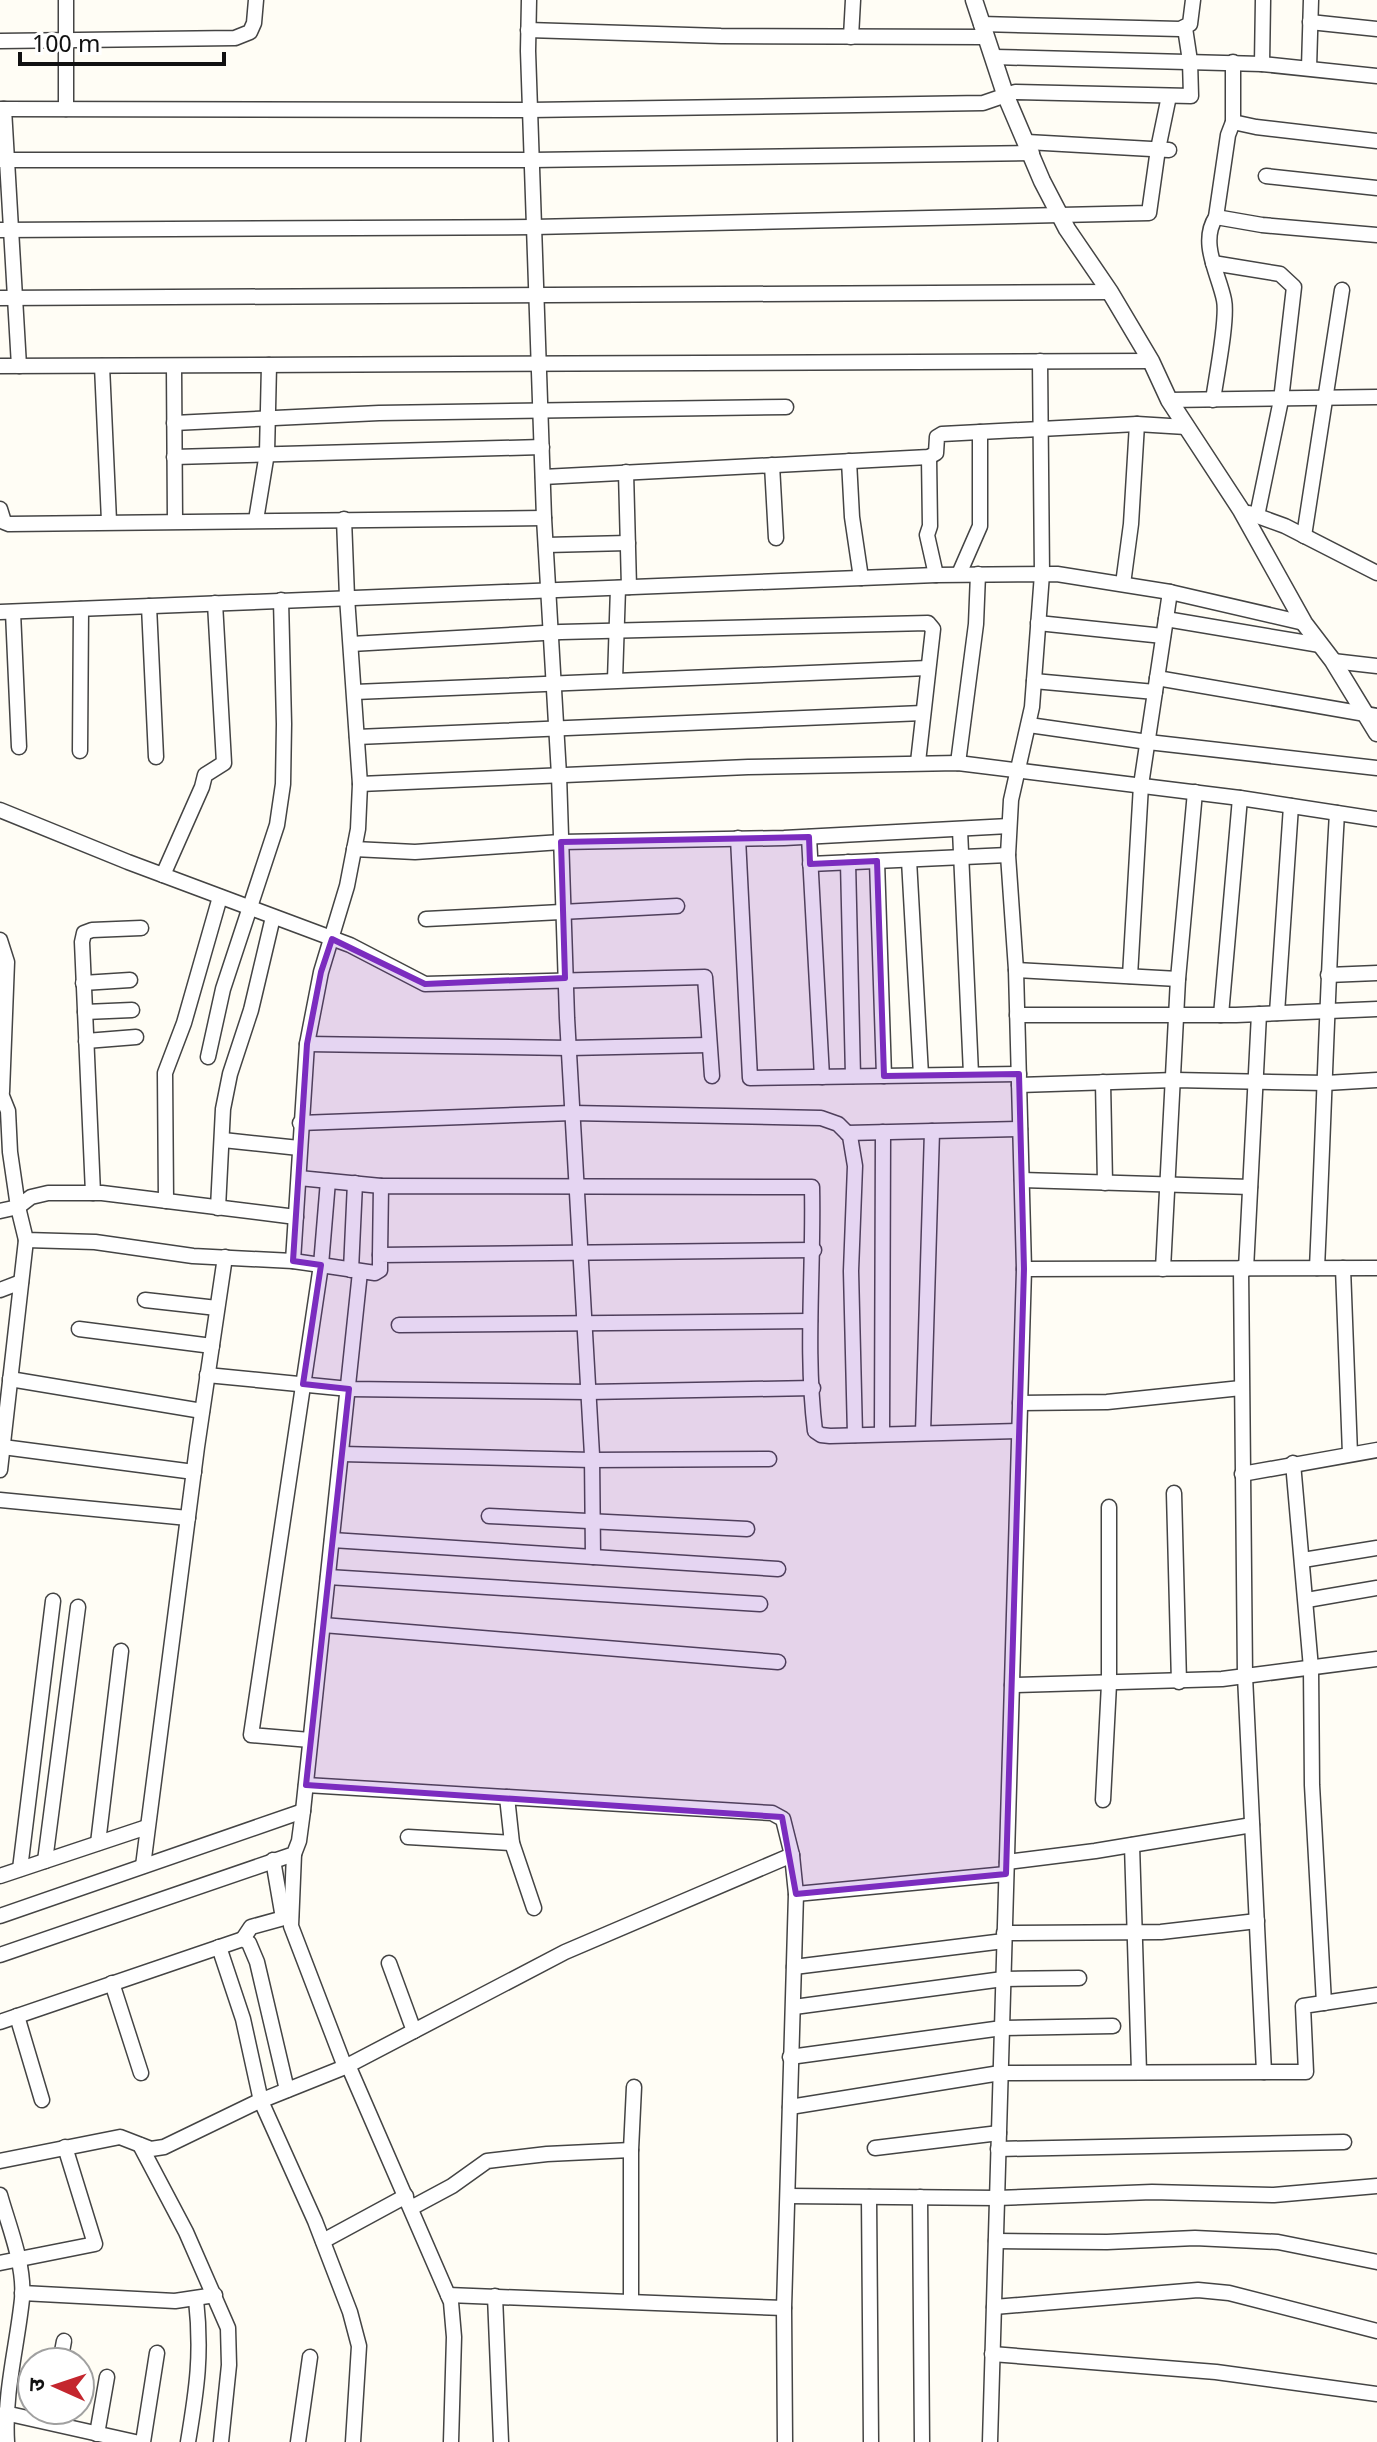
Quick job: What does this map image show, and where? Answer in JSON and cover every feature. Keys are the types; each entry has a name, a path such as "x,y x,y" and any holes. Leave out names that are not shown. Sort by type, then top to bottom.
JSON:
{"street":[{"path":"66,0 66,109"},
{"path":"0,41 235,38 250,32 256,0"},
{"path":"529,0 544,518 559,775 565,978 592,1460 593,1557"},
{"path":"851,37 853,0"},
{"path":"974,0 1005,94 1058,213 1110,292 1186,427 1249,513 1304,623 1371,715 1377,733"},
{"path":"19,366 7,298 2,109 530,110 983,103 1005,94 1191,96 1185,28 1192,17 1193,0"},
{"path":"1262,64 1263,0"},
{"path":"1309,68 1311,0"},
{"path":"1310,22 1377,29"},
{"path":"528,30 851,37 983,31 1185,28"},
{"path":"994,57 1233,62 1377,76"},
{"path":"1213,400 1225,303 1210,254 1212,224 1216,217 1228,135 1233,122 1233,62"},
{"path":"6,230 534,227 1149,213 1164,150 1169,96"},
{"path":"1233,122 1377,141"},
{"path":"3,160 532,160 1030,147 1164,150"},
{"path":"1266,176 1377,188"},
{"path":"1216,217 1262,225 1377,235"},
{"path":"1213,263 1280,274 1294,287 1281,400 1249,513"},
{"path":"1304,536 1342,290"},
{"path":"7,298 1110,292"},
{"path":"990,2442 1024,1269 1016,970 1008,855 1018,770 1029,725 1042,574 1040,361"},
{"path":"0,366 1151,361"},
{"path":"256,520 267,453 269,365"},
{"path":"102,366 109,521"},
{"path":"174,367 175,521"},
{"path":"1169,400 1377,397"},
{"path":"174,423 541,410 786,407"},
{"path":"543,477 929,457 936,453 937,437 942,434 1137,424 1186,427"},
{"path":"1123,584 1131,524 1137,424"},
{"path":"959,574 980,526 980,432"},
{"path":"174,457 542,447"},
{"path":"929,457 930,526 927,535 936,575"},
{"path":"849,461 852,517 861,578"},
{"path":"772,465 776,538"},
{"path":"615,680 615,631 624,587 628,543 626,472"},
{"path":"0,509 4,522 9,524 544,518"},
{"path":"1249,513 1377,571"},
{"path":"293,1261 307,1044 321,972 354,849 360,784 344,519"},
{"path":"546,545 628,543"},
{"path":"19,747 7,612 959,574 1042,574 1170,592 1304,623"},
{"path":"958,763 976,624 978,574"},
{"path":"1130,976 1141,785 1170,592"},
{"path":"208,1057 223,989 277,825 283,784 281,600"},
{"path":"163,875 205,775 224,763 215,603"},
{"path":"149,606 156,757"},
{"path":"80,751 81,609"},
{"path":"1166,619 1320,645"},
{"path":"351,644 551,633 923,622 932,625 933,629 918,762"},
{"path":"1038,623 1163,636"},
{"path":"1333,661 1377,666"},
{"path":"355,692 928,668"},
{"path":"1034,681 1156,685 1371,715"},
{"path":"357,737 923,713"},
{"path":"1029,725 1377,768"},
{"path":"360,784 918,762 958,763 1240,798 1377,819"},
{"path":"1163,1269 1178,979 1195,792"},
{"path":"1221,1015 1240,798"},
{"path":"1277,1013 1291,806"},
{"path":"0,810 332,939 425,984 565,978 705,977 712,1076"},
{"path":"1317,1268 1337,813"},
{"path":"354,849 415,852 561,842 809,837 1009,826"},
{"path":"960,830 971,1074"},
{"path":"809,837 822,1077"},
{"path":"738,838 750,1078 971,1074 1019,1080 1103,1082 1326,1083 1377,1080"},
{"path":"810,864 1008,855"},
{"path":"909,860 921,1075"},
{"path":"877,861 884,1076"},
{"path":"848,862 853,1076"},
{"path":"166,1201 165,1073 184,1023 220,897"},
{"path":"426,919 677,906"},
{"path":"218,1208 223,1109 273,917"},
{"path":"93,1193 82,942 84,933 141,928"},
{"path":"0,940 7,962 1,1092 8,1111 10,1152 26,1240 0,1470"},
{"path":"1016,970 1178,979"},
{"path":"1328,975 1377,973"},
{"path":"83,983 130,980"},
{"path":"1017,1015 1221,1015 1377,1009"},
{"path":"85,1012 132,1010"},
{"path":"1259,1014 1243,1268 1241,1388 1245,1676 1264,2072"},
{"path":"86,1041 136,1037"},
{"path":"307,1044 569,1048 708,1045"},
{"path":"1103,1082 1105,1183"},
{"path":"300,1123 572,1113 821,1118 838,1124 850,1136 855,1166 851,1271 855,1435"},
{"path":"847,1133 1020,1129"},
{"path":"923,1433 932,1131"},
{"path":"882,1434 883,1132"},
{"path":"223,1140 299,1148"},
{"path":"299,1178 381,1186 812,1187 814,1250 810,1321 815,1431 821,1435 1019,1431"},
{"path":"1022,1180 1250,1187"},
{"path":"310,1740 251,1735 321,1265 328,1181"},
{"path":"287,1917 294,1854 303,1811 349,1389 355,1271 355,1183"},
{"path":"26,1240 95,1242 193,1256 293,1261 375,1273 380,1270 381,1186"},
{"path":"0,1211 18,1207 31,1197 48,1193 93,1193 296,1217"},
{"path":"380,1255 814,1250"},
{"path":"143,1866 225,1257"},
{"path":"1343,1268 1350,1454"},
{"path":"1024,1269 1377,1268"},
{"path":"0,1290 21,1282"},
{"path":"145,1300 217,1308"},
{"path":"399,1325 810,1321"},
{"path":"79,1329 212,1346"},
{"path":"207,1375 349,1389 588,1392 813,1388"},
{"path":"10,1379 202,1411"},
{"path":"1020,1403 1107,1402 1241,1388"},
{"path":"3,1447 194,1472"},
{"path":"1242,1474 1377,1450"},
{"path":"342,1454 592,1460 769,1459"},
{"path":"1293,1463 1311,1668 1312,1785 1324,2003"},
{"path":"1174,1493 1179,1682"},
{"path":"0,1500 188,1518"},
{"path":"1103,1800 1109,1684 1109,1507"},
{"path":"489,1516 747,1529"},
{"path":"332,1540 778,1569"},
{"path":"1303,1560 1377,1548"},
{"path":"328,1577 760,1604"},
{"path":"1307,1600 1377,1588"},
{"path":"20,1869 53,1601"},
{"path":"45,1861 78,1607"},
{"path":"323,1625 778,1662"},
{"path":"98,1843 121,1651"},
{"path":"1012,1685 1179,1682 1377,1659"},
{"path":"306,1785 772,1813 783,1819 792,1855 796,1894 784,2308 785,2442"},
{"path":"507,1797 512,1843 534,1908"},
{"path":"0,1916 303,1811"},
{"path":"796,1894 1006,1868 1252,1825"},
{"path":"0,1876 147,1827"},
{"path":"408,1837 512,1843"},
{"path":"1132,1845 1139,2072"},
{"path":"0,1955 294,1854"},
{"path":"0,2161 120,2137 151,2149 164,2147 261,2101 346,2066 565,1952 792,1855"},
{"path":"273,1860 287,1917 346,2066 448,2295 454,2337 451,2442"},
{"path":"0,2022 243,1939 251,1927 287,1917"},
{"path":"794,1967 1004,1937 1134,1933 1257,1921"},
{"path":"243,1939 249,1943 257,1962 287,2090"},
{"path":"219,1947 243,2019 261,2101 323,2241 350,2312 359,2346 353,2442"},
{"path":"389,1963 414,2031"},
{"path":"794,2007 1003,1979 1079,1978"},
{"path":"112,1983 141,2073"},
{"path":"790,2107 1000,2073 1306,2072 1303,2006 1377,1995"},
{"path":"17,2016 42,2100"},
{"path":"790,2057 1002,2028 1113,2026"},
{"path":"631,2301 634,2087"},
{"path":"875,2148 999,2133"},
{"path":"998,2149 1344,2142"},
{"path":"140,2145 164,2187 228,2328 230,2341 221,2442"},
{"path":"0,2263 95,2244 65,2147"},
{"path":"323,2241 452,2186 487,2161 547,2154 631,2150"},
{"path":"788,2196 997,2198 1152,2192 1274,2195 1377,2186"},
{"path":"0,2195 18,2258 22,2293 4,2441"},
{"path":"869,2197 871,2442"},
{"path":"920,2197 922,2442"},
{"path":"996,2241 1107,2242 1195,2238 1278,2242 1377,2262"},
{"path":"994,2307 1198,2290 1229,2293 1377,2331"},
{"path":"22,2293 175,2301 215,2295"},
{"path":"448,2295 784,2308"},
{"path":"495,2296 501,2442"},
{"path":"188,2442 200,2372 196,2299"},
{"path":"63,2346 64,2341"},
{"path":"143,2442 157,2353"},
{"path":"992,2354 1216,2372 1377,2394"},
{"path":"298,2442 310,2357"},
{"path":"91,2436 107,2377"},
{"path":"5,2413 16,2414"},
{"path":"70,2426 91,2436 135,2442"}],"highlighted area":[{"path":"809,837 810,864 877,861 884,1076 1019,1074 1024,1269 1006,1874 796,1894 782,1817 306,1785 349,1389 303,1384 321,1265 293,1261 307,1044 321,972 332,939 425,984 565,978 561,842"}]}
